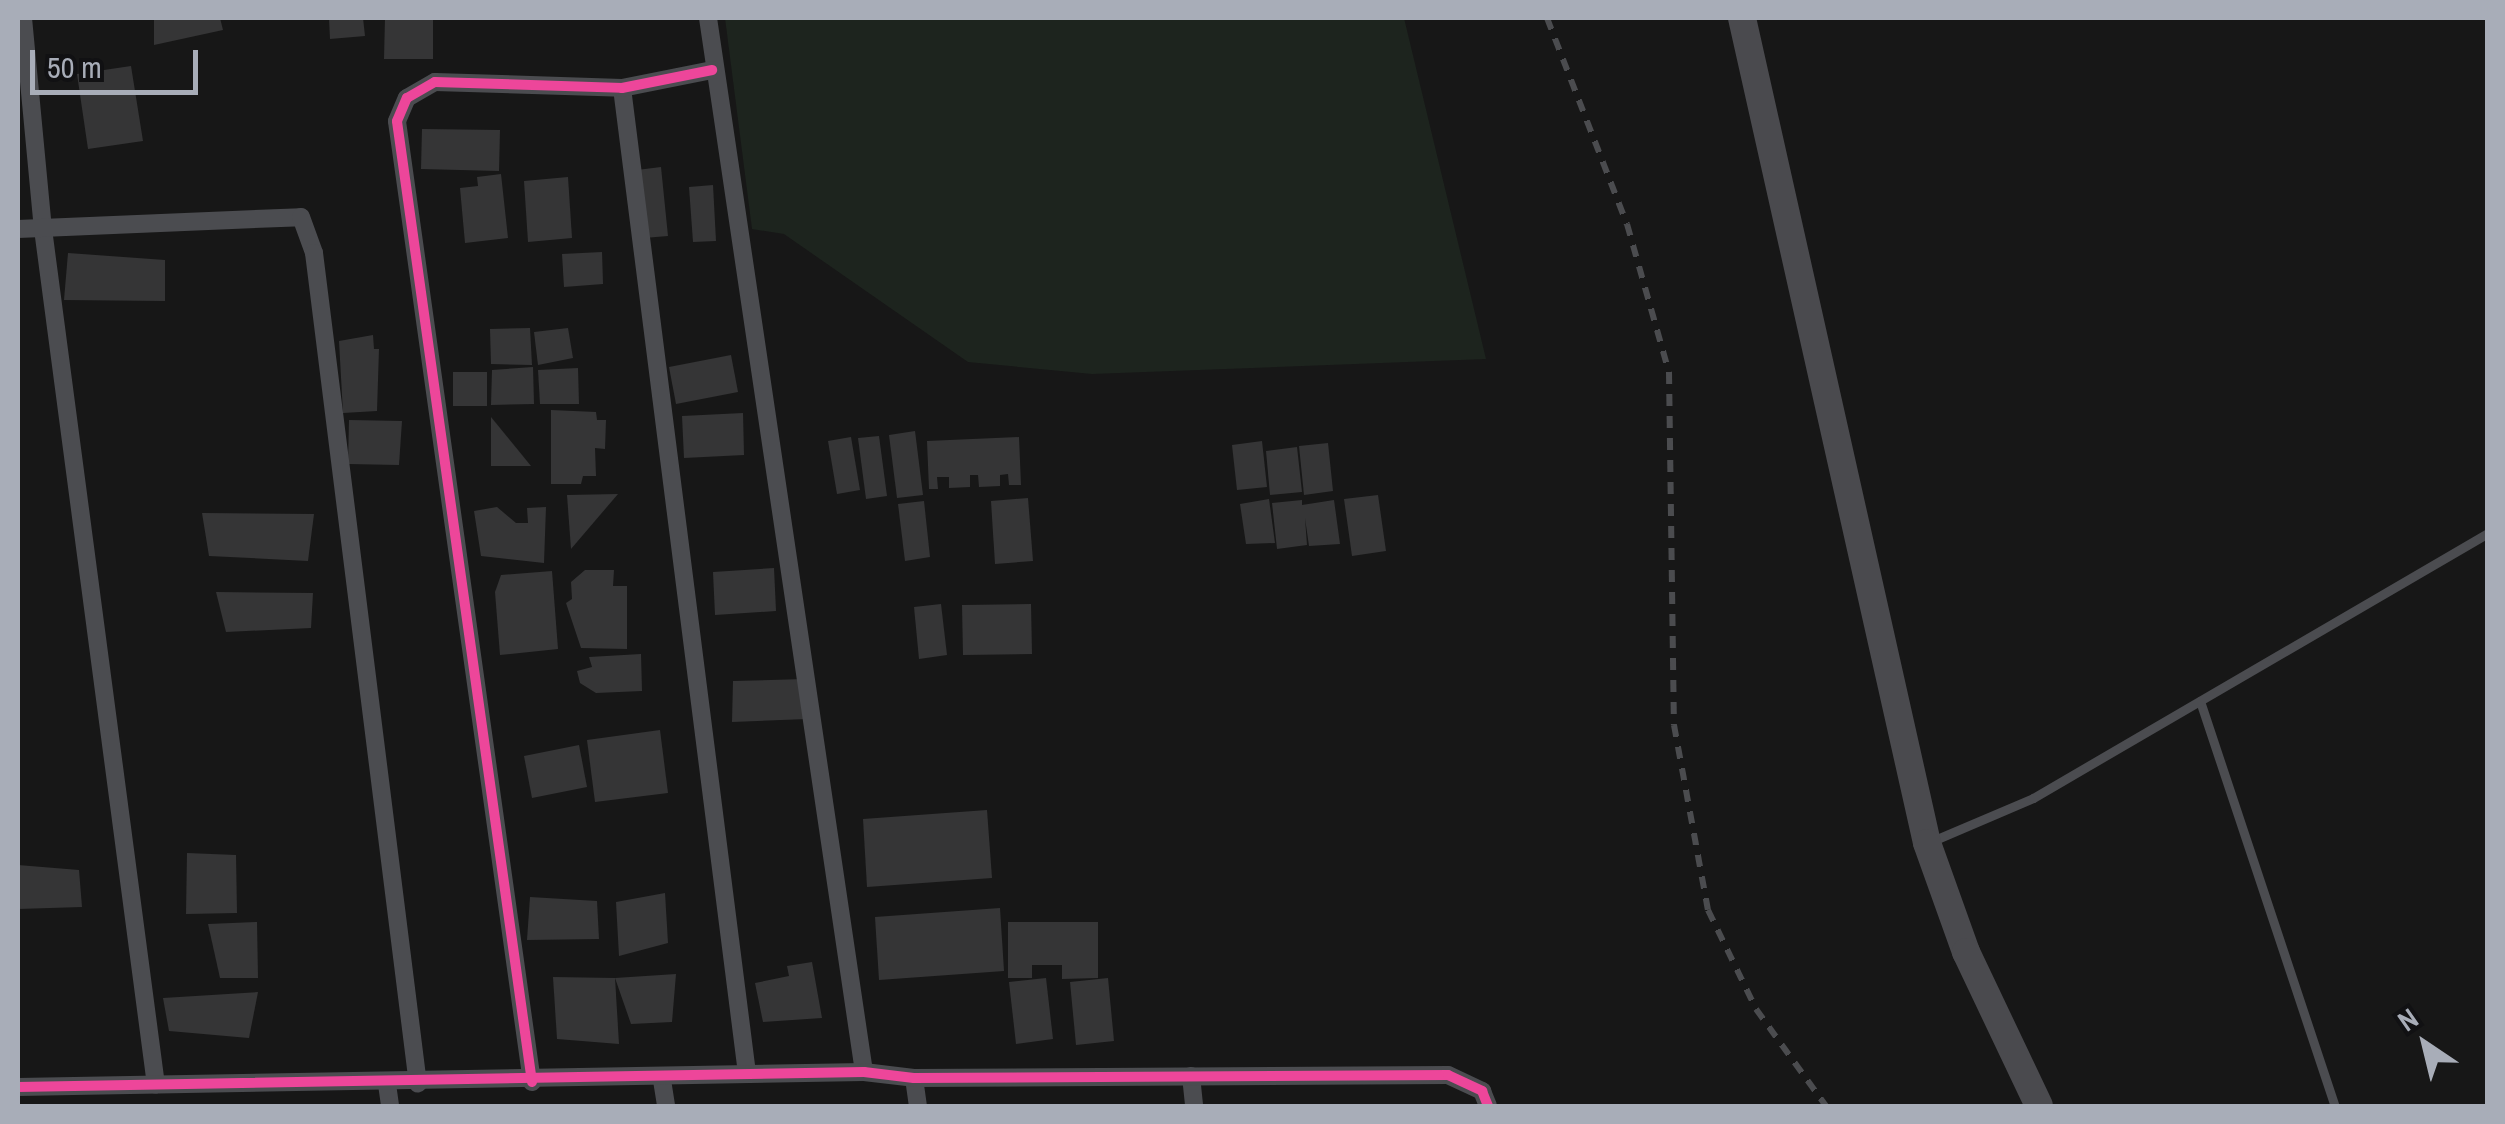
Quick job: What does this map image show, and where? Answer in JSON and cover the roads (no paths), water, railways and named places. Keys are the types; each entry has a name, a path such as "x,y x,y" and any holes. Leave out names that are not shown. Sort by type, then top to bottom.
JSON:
{"street":[{"path":"24,18 43,229 156,1085"},
{"path":"708,18 712,70 864,1072"},
{"path":"1742,18 1927,843 1966,952 2039,1106"},
{"path":"532,1082 397,121 407,98 435,82 622,88 712,70"},
{"path":"622,88 747,1074"},
{"path":"18,229 300,217 314,253 418,1084"},
{"path":"18,1087 662,1080 864,1072 914,1078 1448,1075 1482,1091 1488,1106"},
{"path":"1190,1076 1194,1106"},
{"path":"914,1078 918,1106"},
{"path":"662,1080 666,1106"},
{"path":"387,1084 390,1106"},
{"path":"81,1086 82,1106"}],"lane":[{"path":"1927,843 2032,798 2488,533"},
{"path":"2200,701 2335,1106"}],"railway":[{"path":"1547,18 1627,224 1669,372 1674,725 1708,910 1756,1009 1826,1106"}]}
